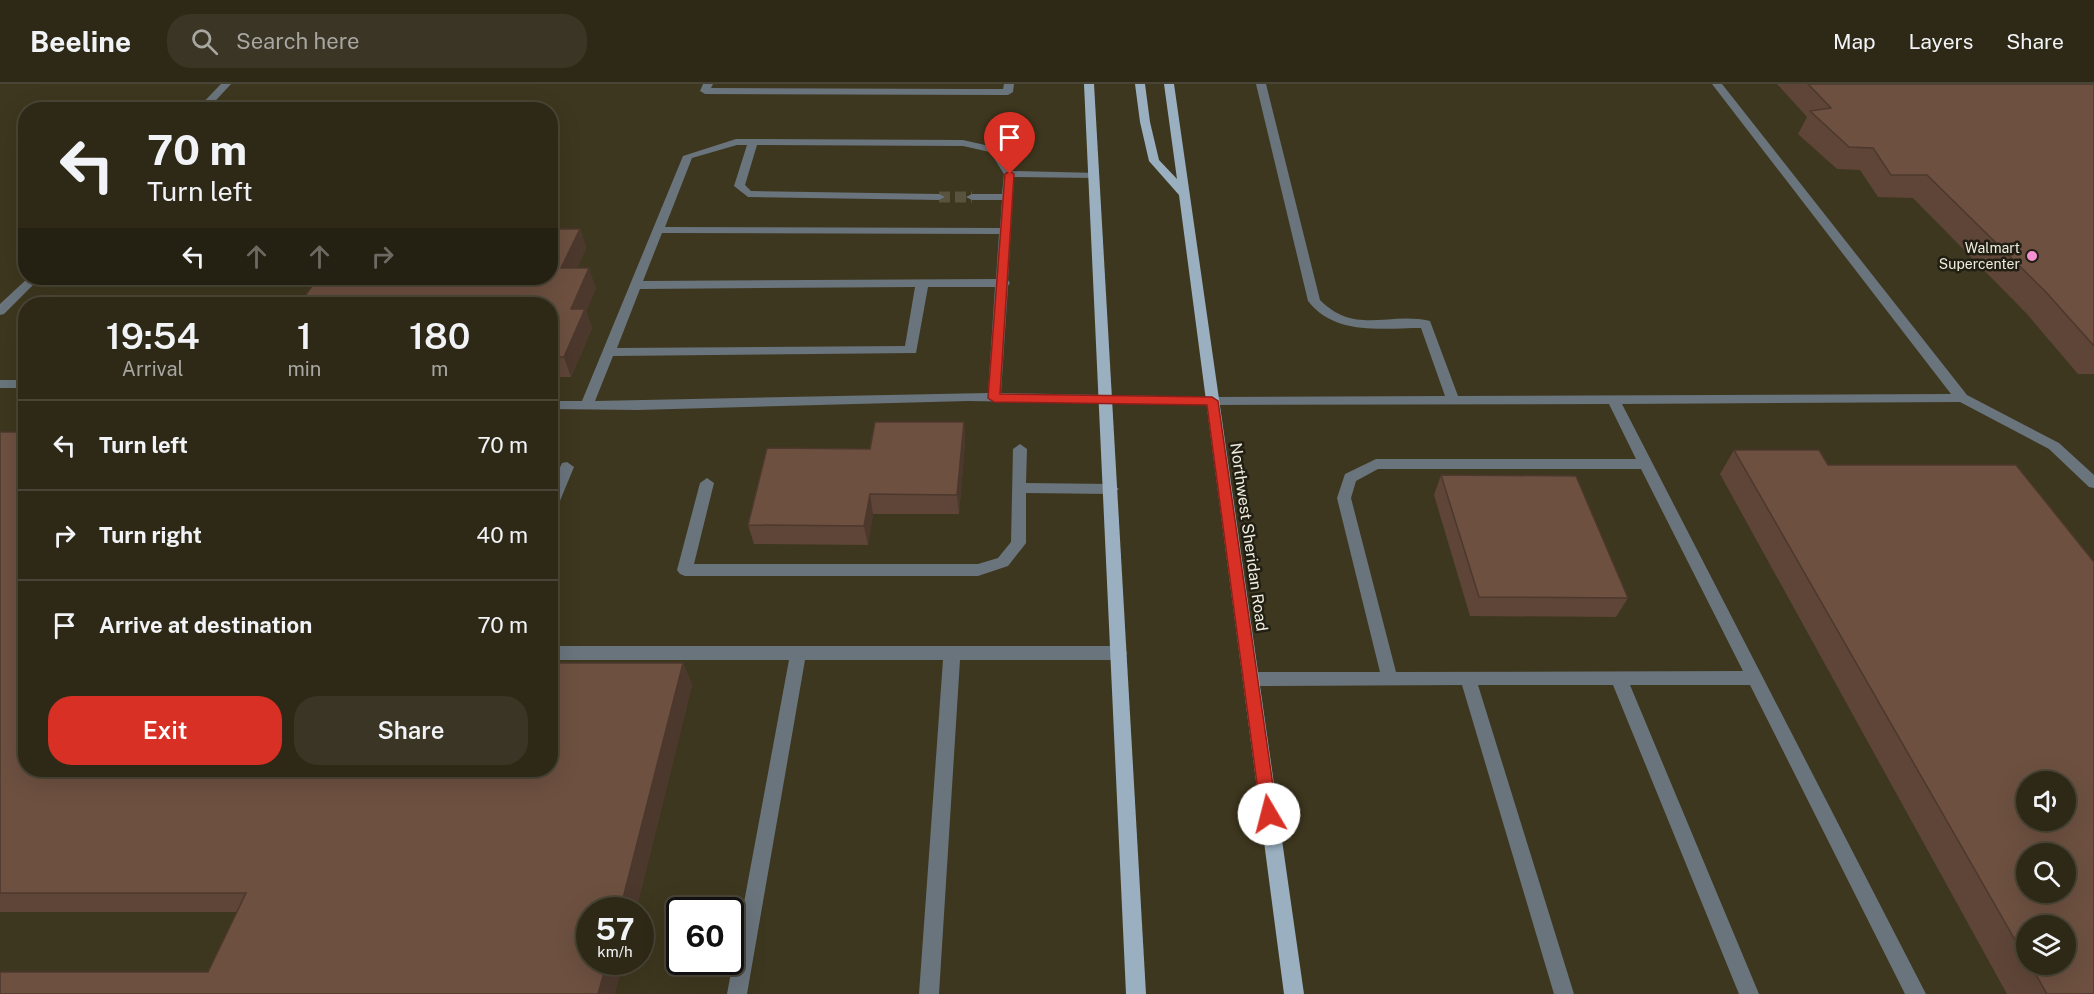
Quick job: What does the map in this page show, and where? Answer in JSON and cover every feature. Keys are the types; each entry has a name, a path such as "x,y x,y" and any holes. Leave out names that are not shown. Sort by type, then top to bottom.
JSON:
{"main road":[{"path":"1089,84 1112,489 1136,994"},
{"path":"1140,84 1145,122 1154,161 1184,194"},
{"name":"Northwest Sheridan Road","path":"1169,84 1294,994"}],"street":[{"path":"209,102 226,84"},
{"path":"708,84 705,91 788,88 968,92 1008,92 1009,84"},
{"path":"948,84 968,92"},
{"path":"1261,84 1314,301 1328,315 1354,324 1426,324 1453,400"},
{"path":"1717,84 1962,398 2054,446 2094,483"},
{"path":"587,405 688,156 736,142 963,143 994,150 1010,174 994,398"},
{"path":"753,142 740,186 748,194 939,197"},
{"path":"1010,174 1094,175"},
{"path":"972,197 1008,197"},
{"path":"657,230 1006,231"},
{"path":"635,285 1004,283"},
{"path":"609,352 911,351 922,284"},
{"path":"0,311 27,285"},
{"path":"0,384 18,384"},
{"path":"558,405 994,398 1212,401 1962,398"},
{"path":"1613,399 1916,994"},
{"path":"707,483 685,570 978,570 1003,562 1018,543 1020,449"},
{"path":"1390,679 1344,498 1350,478 1376,464 1646,464"},
{"path":"558,488 567,466"},
{"path":"1019,488 1112,489"},
{"path":"558,653 1119,653"},
{"path":"737,994 798,653"},
{"path":"929,994 952,653"},
{"path":"1251,679 1755,678"},
{"path":"1468,679 1564,994"},
{"path":"1619,679 1749,994"}],"building":[{"name":"Walmart Supercenter","path":"1808,84 2094,84 2094,346 2045,291 1927,175 1891,175 1873,148 1849,147 1810,111 1831,108"},
{"path":"558,229 580,229 561,268 589,268 571,309 585,309 564,357 558,357 558,297 304,297 313,285 558,285"},
{"path":"875,422 964,422 957,495 870,494 864,526 748,525 767,448 870,449"},
{"path":"0,432 18,432 18,777 558,777 558,663 683,663 623,897 576,897 576,975 603,975 598,994 0,994 0,972 208,972 246,893 0,893"},
{"path":"1734,450 1819,450 1828,465 2016,465 2094,562 2094,994 2047,994 2036,975 2076,975 2076,915 2016,915 2016,942"},
{"path":"1441,475 1576,476 1628,598 1479,597"}],"tunnel":[{"path":"939,197 972,197"}],"place":[{"name":"Walmart Supercenter","path":"2032,256"}],"route":[{"path":"1010,174 994,398 1212,401 1269,814"}]}
